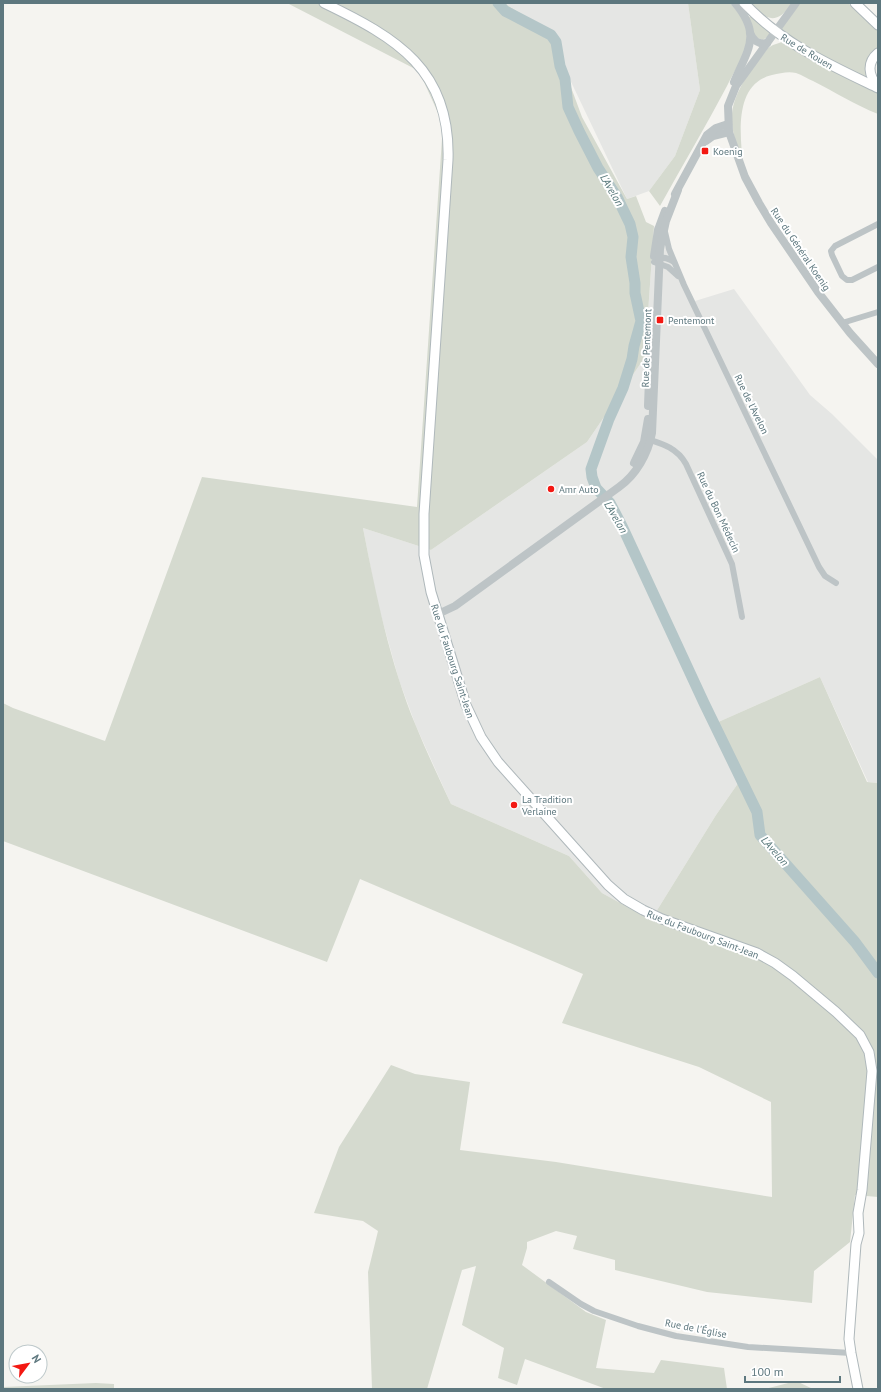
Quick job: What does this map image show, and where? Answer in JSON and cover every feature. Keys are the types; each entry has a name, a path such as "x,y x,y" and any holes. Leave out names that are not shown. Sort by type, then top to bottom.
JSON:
{"main road":[{"name":"Rue du Faubourg Saint-Jean","path":"324,3 380,34 400,47 414,59 425,72 433,86 442,107 446,126 448,137 448,160 423,541 428,580 466,705 473,722 484,742 498,762 612,888 628,902 656,916 762,956 784,969 814,994 850,1031 862,1048 866,1063 869,1094 858,1215 859,1233 856,1244 849,1335 858,1389"},
{"name":"Rue de Rouen","path":"743,3 775,32 813,56 878,88"},
{"path":"855,3 878,25"},
{"path":"878,53 873,58 869,69 878,88"}],"street":[{"path":"703,144 712,137 729,132 728,106 731,90 749,48 750,33 745,16 734,3"},
{"path":"728,106 736,86 796,3"},
{"path":"750,33 757,42 762,44 767,43"},
{"name":"Rue de Pentemont","path":"438,614 452,608 610,493 628,474 648,440 657,262 655,243 659,225 708,135 712,130 719,126 728,124"},
{"name":"Rue du Général Koenig","path":"729,132 742,171 758,202 818,292 842,323 878,364"},
{"name":"Rue de Pentemont","path":"657,262 665,226 678,190"},
{"path":"878,224 835,246 831,251 842,276 847,280 852,280 878,267"},
{"name":"Rue de l'Avelon","path":"665,226 667,243 674,263 819,567 826,576 836,583"},
{"path":"657,262 668,258 674,263"},
{"path":"657,262 672,270 684,285"},
{"path":"842,323 878,312"},
{"name":"Rue du Bon Médecin","path":"648,440 667,445 681,456 686,464 732,564 742,617"},
{"name":"Rue de l'Église","path":"549,1282 594,1311 638,1326 671,1334 748,1347 851,1353"}],"shaded area":[{"path":"287,3 506,3 557,36 562,63 582,117 627,199 636,196 646,222 654,226 645,357 587,442 431,550 363,528 391,653 420,736 451,804 569,856 602,893 651,920 716,815 741,779 716,723 820,677 867,782 878,783 878,1197 855,1195 850,1242 814,1271 812,1303 707,1292 615,1270 615,1260 573,1249 577,1236 556,1231 527,1242 527,1248 522,1265 586,1312 606,1320 596,1368 654,1373 661,1360 724,1368 727,1389 606,1389 525,1359 517,1385 498,1378 504,1348 462,1325 476,1266 462,1270 427,1389 372,1389 368,1272 378,1231 363,1221 314,1213 339,1147 391,1065 415,1074 470,1082 460,1150 556,1162 772,1197 771,1102 699,1067 562,1023 583,974 360,879 327,962 3,841 3,703 105,741 202,477 417,507 443,124 419,71"},
{"path":"506,3 688,3 700,90 675,156 649,191 627,199 562,63 557,36"},
{"path":"688,3 730,3 740,15 744,23 747,38 742,57 727,86 660,206 649,191 675,156 700,90"},
{"path":"748,3 792,3 781,15 776,18 770,18 760,13"},
{"path":"800,3 848,3 878,31 878,49 869,80 809,49 780,31"},
{"path":"752,16 771,34 763,40 755,37 749,20 749,17"},
{"path":"782,42 878,92 878,114 861,107 796,73 787,72 772,75 760,80 751,88 745,99 741,125 743,164 733,131 733,107 736,97 747,76 768,48"},
{"path":"654,226 695,301 734,289 810,395 832,414 878,460 878,783 868,782 820,677 716,723 741,779 716,815 651,920 602,893 569,856 451,804 416,726 399,680 377,601 363,528 431,550 587,442 645,357"},
{"path":"796,1381 813,1389 765,1389"},
{"path":"96,1383 114,1384 114,1389 3,1389 3,1387"}],"waterway":[{"name":"L'Avelon","path":"498,3 505,11 551,35 556,42 560,66 565,79 568,107 598,168 617,197 630,224 633,237 631,257 635,293 641,321 623,388 609,419 591,469 596,488 610,503 622,526 704,703 757,812 760,835 855,942 878,973"}],"place":[{"name":"Koenig","path":"705,151"},
{"name":"Pentemont","path":"660,320"},
{"name":"Amr Auto","path":"551,489"},
{"name":"La Tradition Verlaine","path":"514,805"}]}
